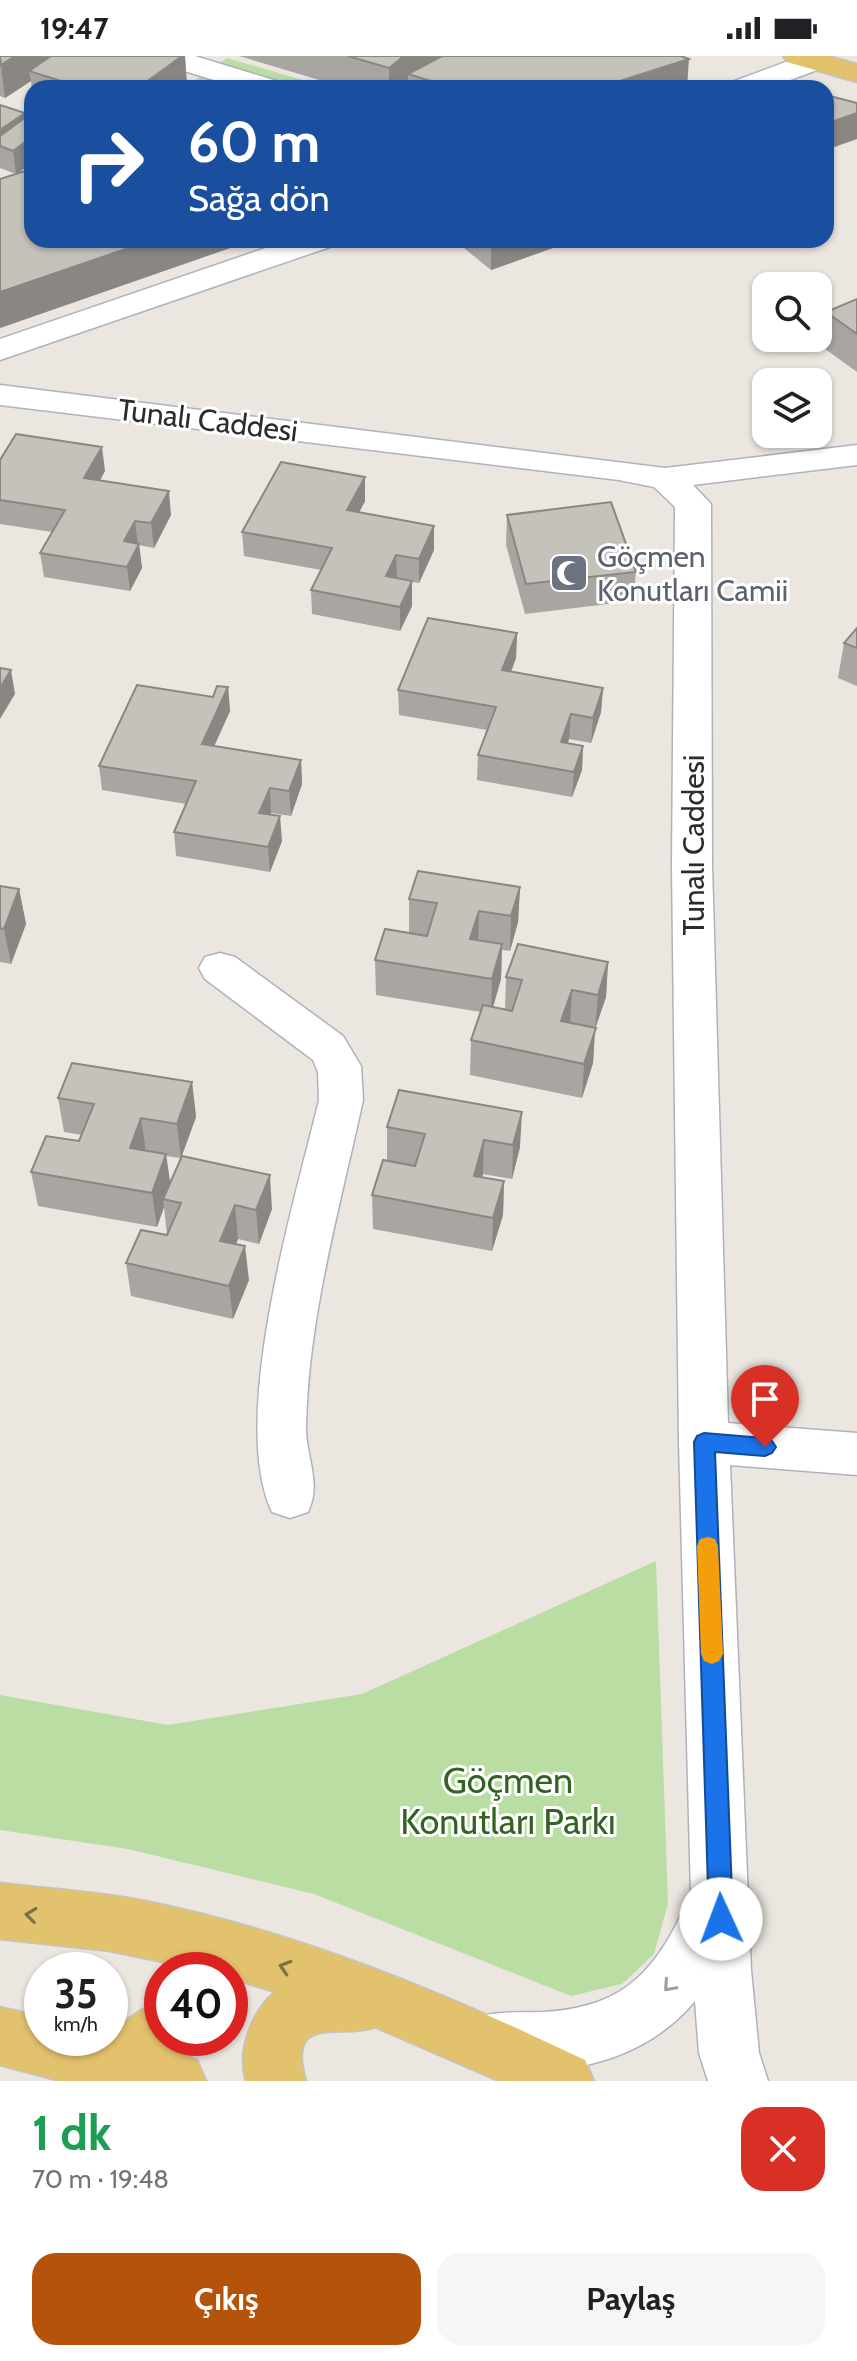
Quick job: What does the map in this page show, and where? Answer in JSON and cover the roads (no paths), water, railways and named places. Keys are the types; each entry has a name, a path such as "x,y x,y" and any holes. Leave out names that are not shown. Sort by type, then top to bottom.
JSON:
{"main road":[{"path":"806,58 857,73"},
{"path":"0,1911 161,1949 252,1956 337,1983 564,2081"},
{"path":"276,2081 272,2065 276,2037 292,2016 313,2003 384,2003"},
{"path":"54,2056 129,2058 144,2046"},
{"path":"54,2056 176,2081"}],"street":[{"path":"165,56 244,80"},
{"path":"759,80 806,58"},
{"path":"0,350 296,248"},
{"name":"Tunalı Caddesi","path":"0,395 665,478 693,504 692,865 704,1442 722,1970 729,2053 738,2081"},
{"path":"665,478 857,455"},
{"path":"220,968 328,1048 340,1064 343,1075 341,1100 290,1329 281,1430 290,1496"},
{"path":"704,1442 857,1454"},
{"path":"476,2042 584,2039 629,2022 656,2001 683,1971 720,1894"}],"place":[{"name":"Göçmen Konutları Camii","path":"569,573"}],"park label":[{"name":"Göçmen Konutları Parkı","path":"508,1800"}]}
